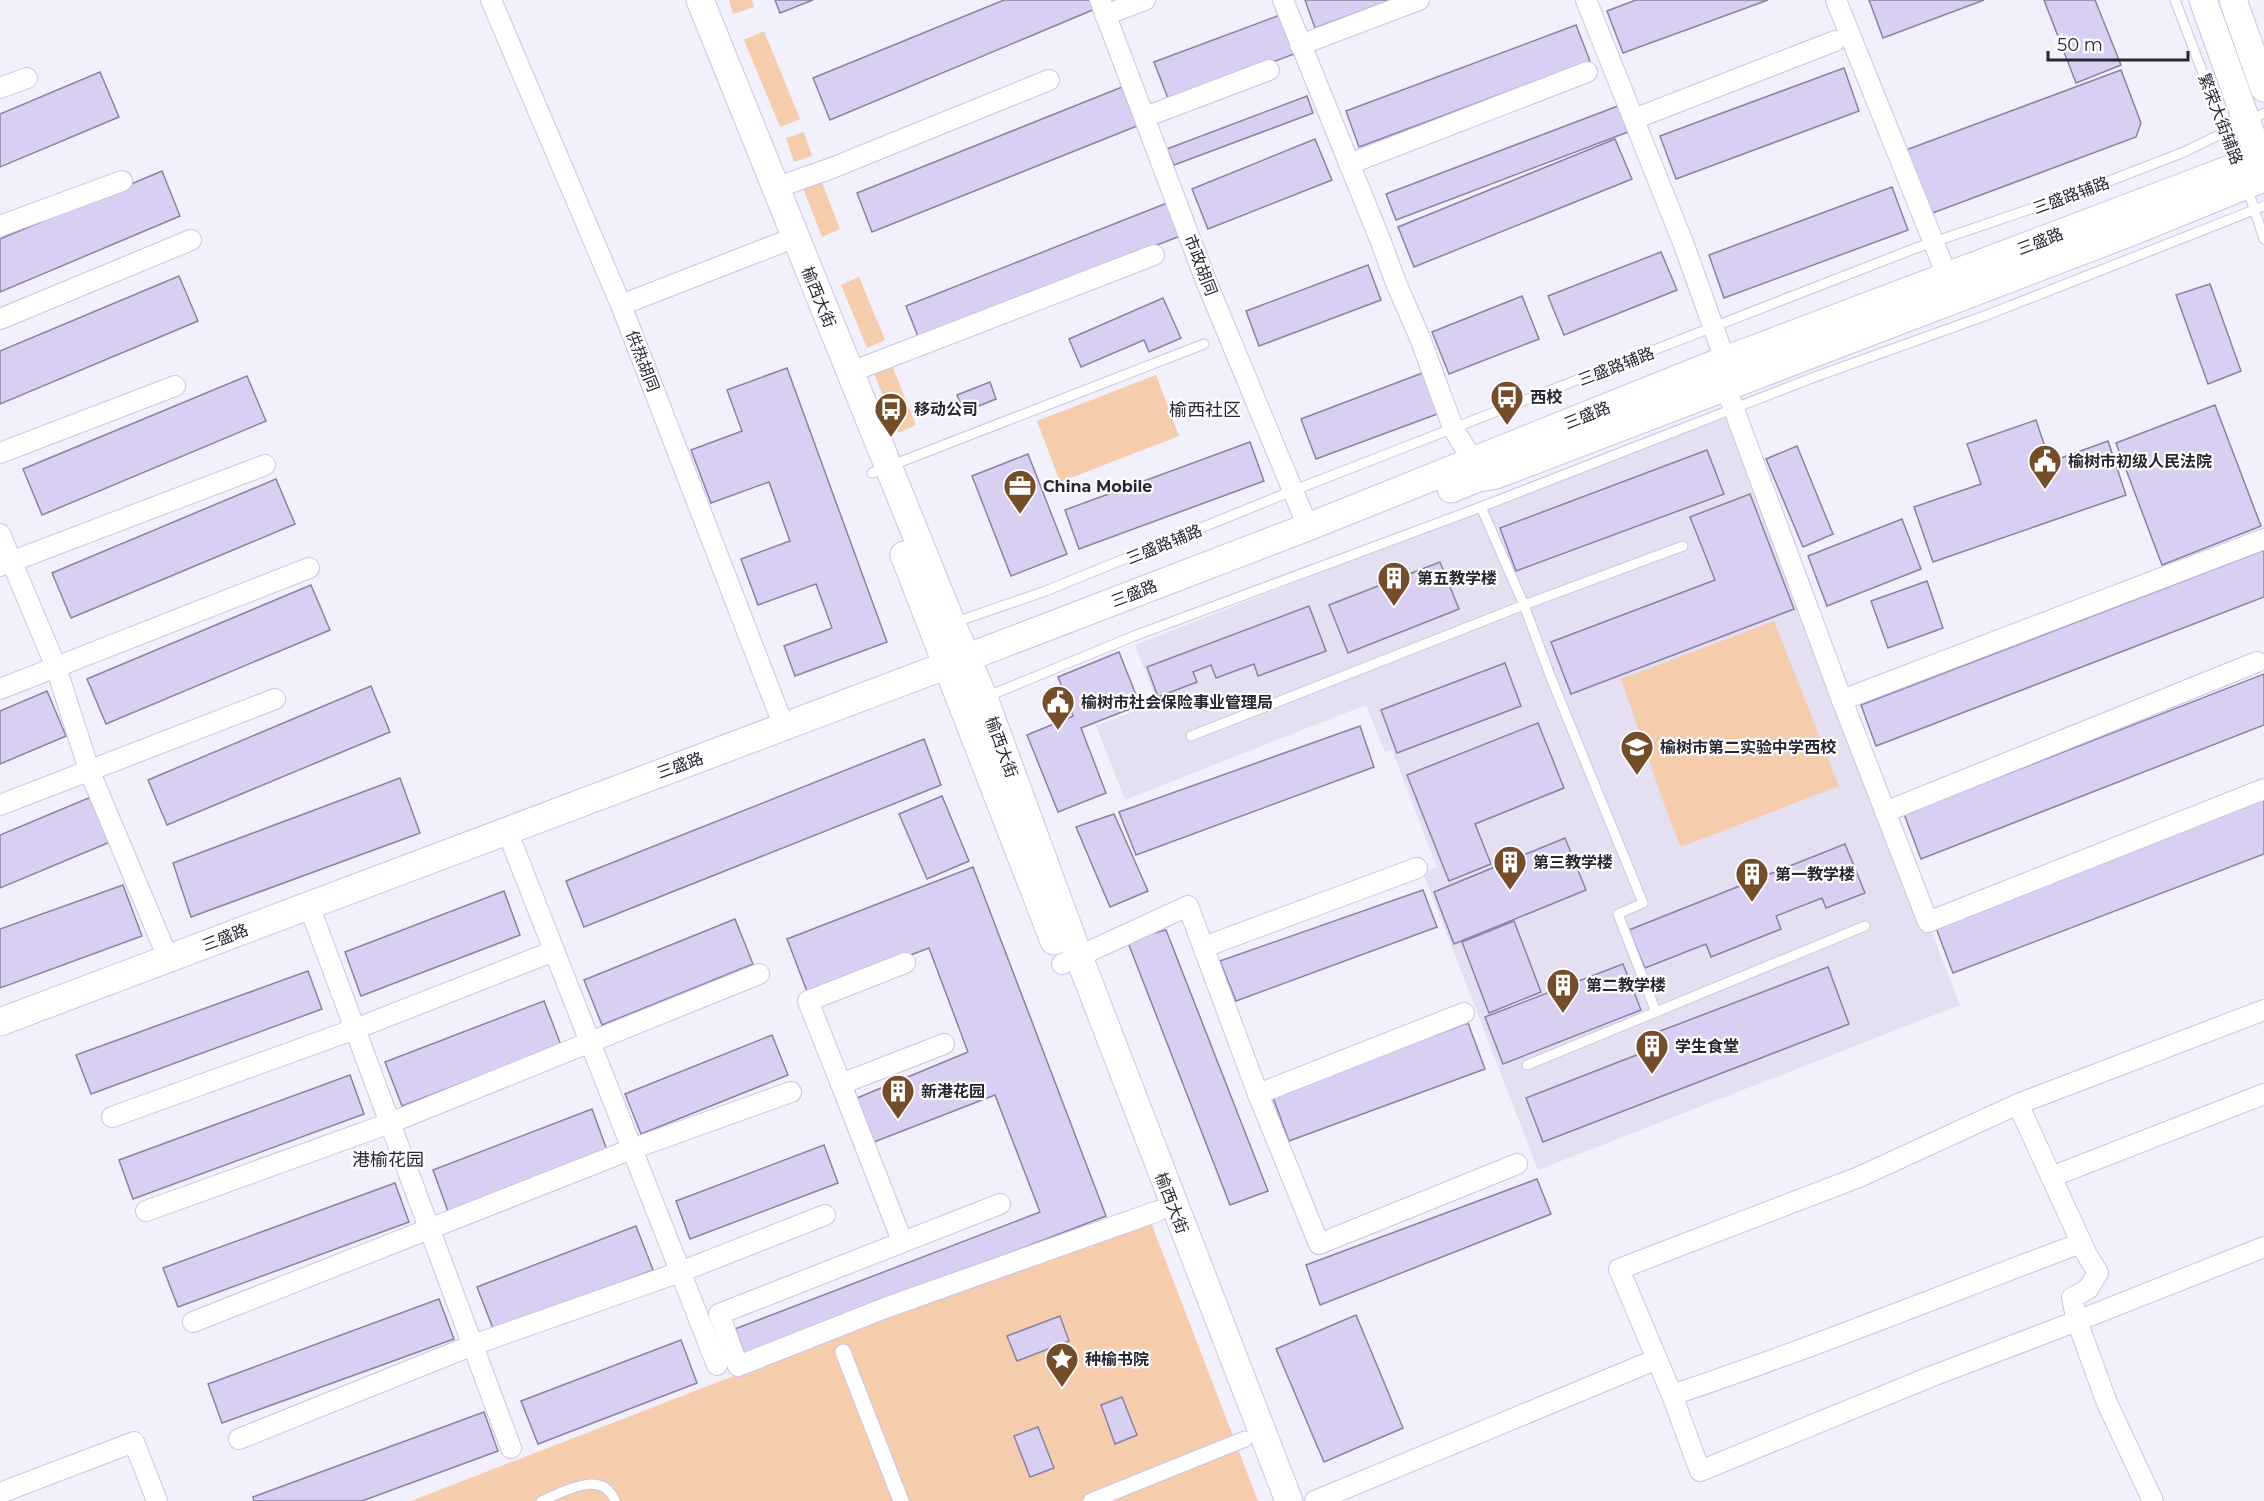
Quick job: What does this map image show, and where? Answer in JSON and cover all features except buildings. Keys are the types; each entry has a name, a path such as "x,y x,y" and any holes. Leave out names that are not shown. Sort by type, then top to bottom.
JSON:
{"main road":[{"name":"榆西大街","path":"689,0 783,242 880,470 973,702 1070,960 1158,1211 1271,1501"},
{"name":"榆西大街","path":"700,0 851,372 880,470"},
{"path":"2203,0 2246,122 2256,174"},
{"path":"2233,0 2264,88"},
{"name":"三盛路","path":"0,1040 314,919 513,846 1721,362 1952,288 2256,174"},
{"name":"三盛路","path":"0,1022 784,727 1261,564 1478,478 1496,475 1730,398 1952,288"},
{"name":"榆西大街","path":"1070,960 1289,1501"}],"street":[{"name":"供热胡同","path":"491,0 621,305 784,727"},
{"path":"1103,8 1145,0"},
{"path":"1283,0 1396,284 1420,338 1454,428 1473,461"},
{"path":"1300,45 1419,0"},
{"path":"1586,0 1715,327 1730,398 1842,700 1928,922 2264,789"},
{"path":"1836,0 1952,288"},
{"name":"市政胡同","path":"1103,8 1206,281 1308,527"},
{"path":"1634,119 1835,41"},
{"path":"1144,117 1269,70"},
{"path":"1349,164 1587,72"},
{"path":"0,88 27,78"},
{"path":"775,188 832,168 1049,80"},
{"path":"0,226 122,181"},
{"path":"0,319 191,240"},
{"path":"621,305 783,242"},
{"path":"851,372 1154,255"},
{"path":"0,453 175,386"},
{"path":"5,564 265,465"},
{"path":"0,534 5,564 56,667 89,770 168,958"},
{"path":"1842,700 2264,539"},
{"path":"0,689 309,568"},
{"path":"1885,812 2257,662"},
{"path":"0,805 275,699"},
{"path":"513,846 717,1365"},
{"path":"1204,947 1417,868"},
{"path":"1070,960 1188,906 1258,1094 1318,1244 1517,1164"},
{"path":"314,919 511,1448"},
{"path":"112,1117 355,1029 554,951"},
{"path":"902,1241 808,1001 905,963"},
{"path":"146,1211 390,1123 759,974"},
{"path":"2264,1010 2018,1104 1859,1178 1619,1269 1672,1395 1700,1471 1930,1377 2077,1322 2264,1246"},
{"path":"1258,1094 1464,1013"},
{"path":"841,1084 944,1044"},
{"path":"193,1322 633,1149 791,1092"},
{"path":"2050,1177 2264,1094"},
{"path":"2018,1104 2081,1243 2098,1273 2088,1288 2072,1298 2077,1322 2107,1403 2153,1501"},
{"path":"1000,1204 719,1314 738,1365 885,1308 1158,1211"},
{"path":"239,1439 473,1345 680,1272 825,1215"},
{"path":"1672,1395 1774,1361 1908,1307 2081,1243"},
{"path":"843,1352 901,1501"},
{"path":"1315,1501 1657,1359"},
{"path":"1091,1501 1245,1439"},
{"path":"0,1493 134,1442 157,1501"}],"lane":[{"name":"繁荣大街辅路","path":"2175,0 2246,122"},
{"name":"三盛路辅路","path":"943,627 1043,592 1454,428 1932,242 2086,190 2184,152 2246,122"},
{"path":"2256,174 2264,206"},
{"path":"2256,174 2264,239"},
{"path":"973,702 1134,636 1481,507 1730,398 1987,315 2256,174"},
{"path":"880,470 1204,344"},
{"path":"1481,507 1524,604 1551,678 1643,903 1618,914 1656,1012"},
{"path":"1191,736 1524,604 1683,546"},
{"path":"1527,1065 1864,926"},
{"path":"541,1501 589,1483 601,1484 611,1493 615,1501"}],"shaded area":[{"path":"729,0 752,0 754,7 733,14"},
{"path":"764,31 800,119 780,127 744,40"},
{"path":"804,132 812,156 794,162 786,138"},
{"path":"821,180 840,229 822,237 803,188"},
{"path":"859,277 885,340 867,348 841,285"},
{"path":"891,363 916,425 898,433 873,371"},
{"path":"1156,375 1179,436 1060,482 1037,421"},
{"name":"榆树市第二实验中学西校","path":"1730,412 1960,1005 1538,1170 1423,873 1437,867 1392,750 1385,752 1366,705 1125,800 1096,726 1157,702 1135,645"},
{"path":"1774,621 1839,786 1681,847 1621,679"},
{"path":"1150,1220 1258,1501 411,1501 723,1380"}],"place":[{"name":"西校","path":"1507,426"},
{"name":"移动公司","path":"891,438"},
{"name":"榆树市初级人民法院","path":"2045,490"},
{"name":"China Mobile","path":"1020,515"},
{"name":"第五教学楼","path":"1394,607"},
{"name":"榆树市社会保险事业管理局","path":"1058,731"},
{"name":"榆树市第二实验中学西校","path":"1637,776"},
{"name":"第三教学楼","path":"1510,891"},
{"name":"第一教学楼","path":"1752,903"},
{"name":"第二教学楼","path":"1563,1014"},
{"name":"学生食堂","path":"1652,1075"},
{"name":"新港花园","path":"898,1120"},
{"name":"种榆书院","path":"1062,1388"}],"district":[{"name":"榆西社区","path":"1205,410"},
{"name":"港榆花园","path":"388,1160"}]}
